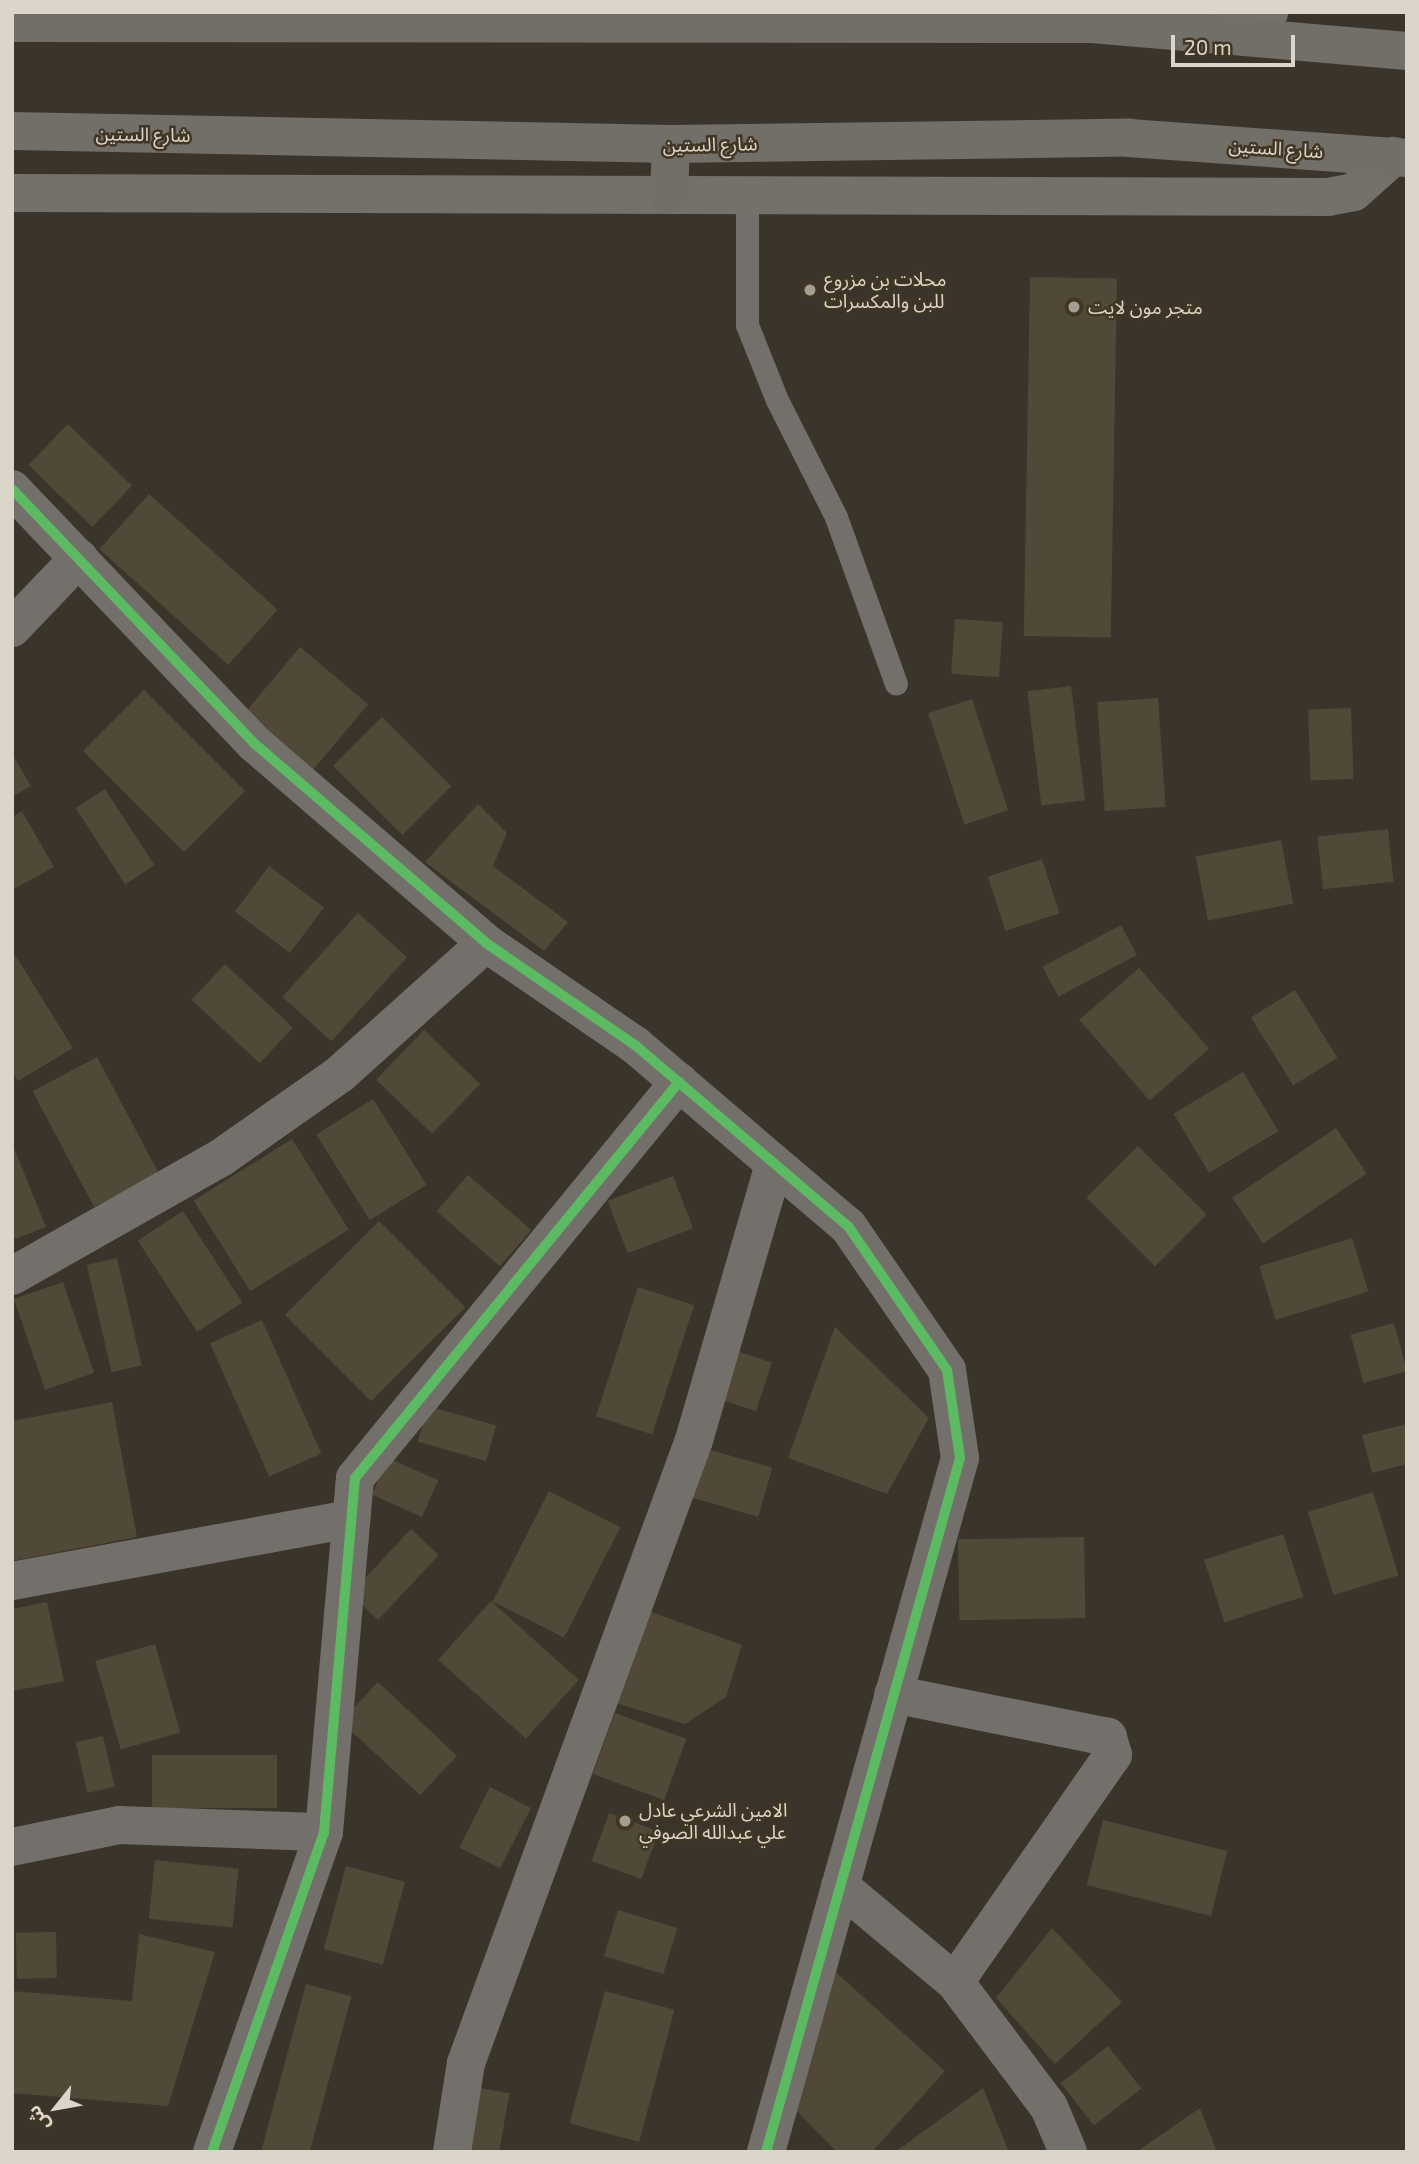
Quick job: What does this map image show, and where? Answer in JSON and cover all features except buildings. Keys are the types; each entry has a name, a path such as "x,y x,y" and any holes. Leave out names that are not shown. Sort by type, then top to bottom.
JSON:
{"highway":[{"path":"12,23 1092,18 1407,51"},
{"name":"شارع الستين","path":"12,131 671,144 1129,138 1400,157"},
{"path":"669,194 671,144"}],"main road":[{"path":"1202,31 1269,12"},
{"path":"12,193 1328,197 1354,192 1400,157"}],"street":[{"path":"12,489 255,744 486,943 679,1082 848,1226 947,1370 960,1458 766,2152"},
{"path":"12,628 79,558"},
{"path":"12,1276 244,1142 340,1074 486,943"},
{"path":"204,2148 324,1832 355,1478 679,1082"},
{"path":"452,2152 466,2063 694,1440 775,1164"},
{"path":"12,1581 351,1519"},
{"path":"894,1694 1108,1737 1113,1746 1113,1755 955,1982"},
{"path":"12,1847 119,1825 324,1832"},
{"path":"840,1886 955,1982 1049,2107 1068,2152"}],"lane":[{"path":"747,194 747,325 777,400 836,516 895,684"}],"cycle path":[{"path":"12,489 255,744 486,943 635,1045 848,1226 947,1370 960,1458 766,2152"},
{"path":"212,2152 324,1832 355,1478 679,1082"}],"place":[{"name":"محلات بن مزروع للبن والمكسرات","path":"810,290"},
{"name":"متجر مون لايت","path":"1074,307"},
{"name":"الامين الشرعي عادل علي عبدالله الصوفي","path":"625,1821"}]}
